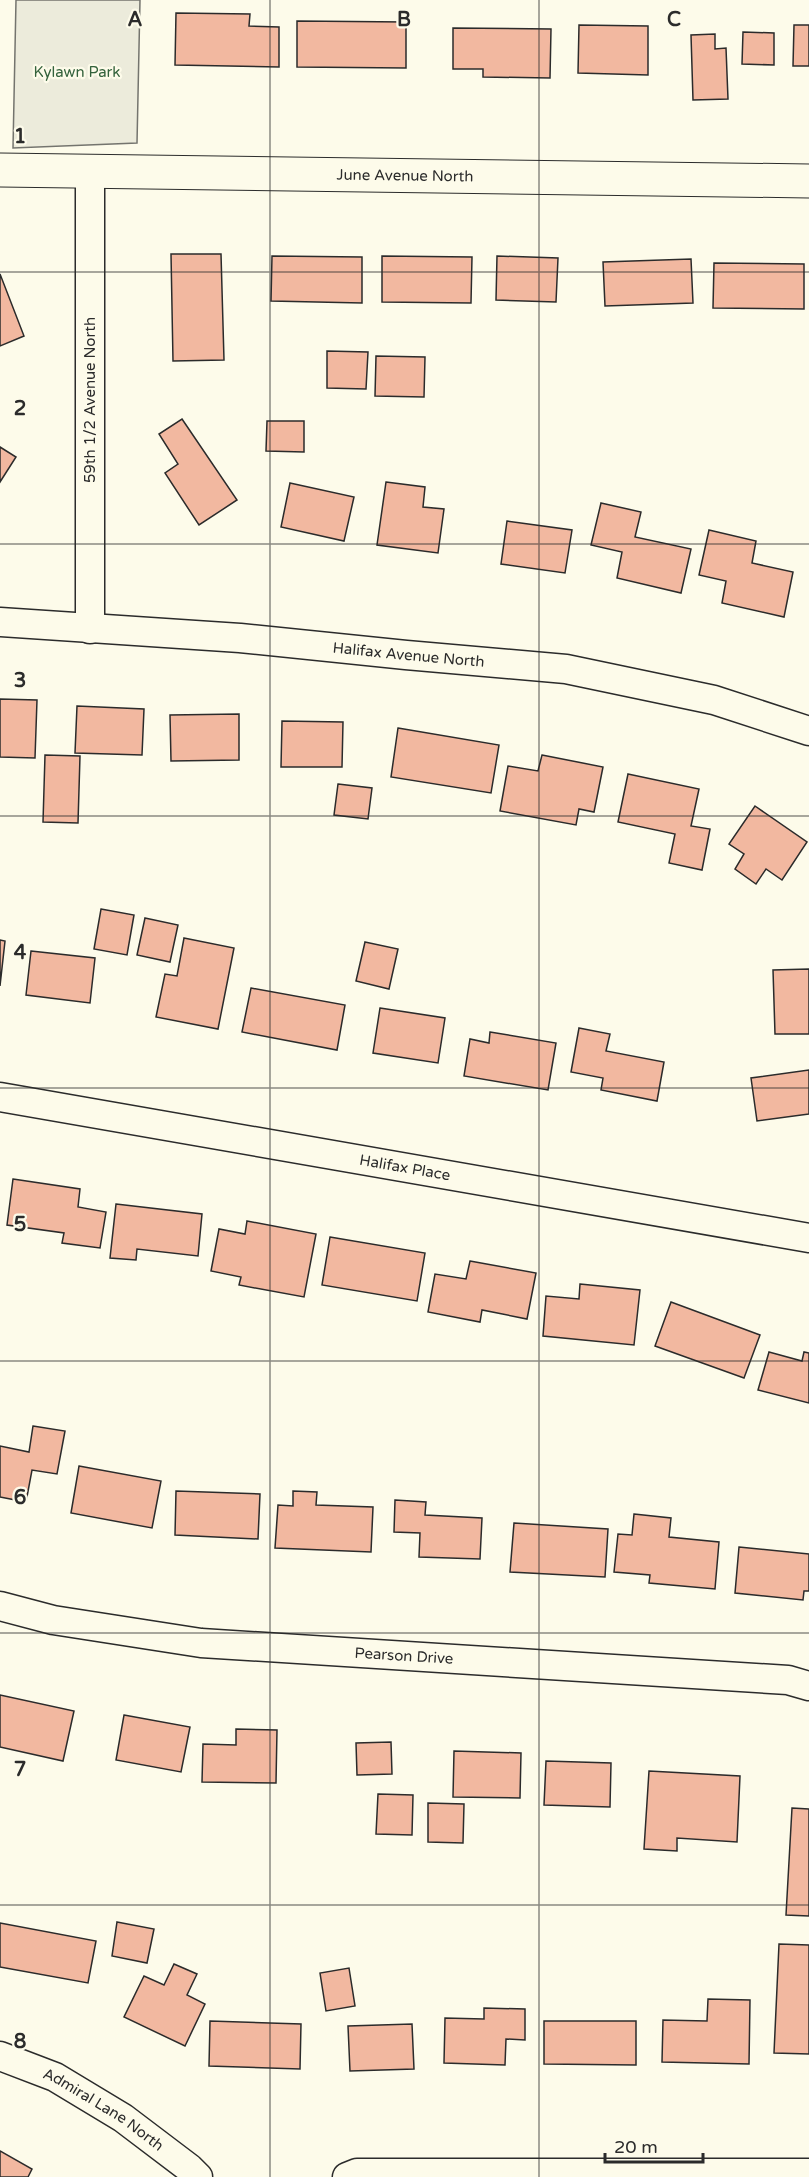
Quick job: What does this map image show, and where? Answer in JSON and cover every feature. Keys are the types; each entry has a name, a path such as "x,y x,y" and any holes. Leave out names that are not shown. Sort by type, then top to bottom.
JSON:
{"street":[{"name":"June Avenue North","path":"0,170 809,181"},
{"name":"59th 1/2 Avenue North","path":"90,172 90,629"},
{"name":"Halifax Avenue North","path":"0,622 240,638 566,669 714,700 809,731"},
{"name":"Halifax Place","path":"0,1097 809,1238"},
{"name":"Pearson Drive","path":"0,1606 53,1620 201,1643 788,1680 809,1686"},
{"name":"Admiral Lane North","path":"0,2056 55,2077 123,2118 198,2177"},
{"path":"347,2177 357,2174 809,2174"}],"green space":[{"name":"Kylawn Park","path":"16,0 140,0 137,143 13,148"}],"building":[{"path":"176,13 250,14 249,26 279,27 279,67 175,65"},
{"path":"297,21 406,22 406,68 297,67"},
{"path":"579,25 648,26 648,75 578,73"},
{"path":"794,25 809,25 809,66 793,66"},
{"path":"453,28 551,29 550,78 483,77 483,69 453,69"},
{"path":"743,32 774,33 774,65 742,64"},
{"path":"715,34 715,49 726,48 728,99 693,100 691,35"},
{"path":"171,254 221,254 224,360 173,361"},
{"path":"272,256 362,257 362,303 271,301"},
{"path":"382,256 472,257 471,303 382,302"},
{"path":"497,256 558,258 556,302 496,300"},
{"path":"691,259 693,303 605,306 603,262"},
{"path":"714,263 804,264 804,309 713,308"},
{"path":"0,274 24,336 0,346"},
{"path":"327,351 368,352 366,389 327,388"},
{"path":"376,356 425,357 424,397 375,396"},
{"path":"182,419 237,500 199,525 165,473 178,464 159,434"},
{"path":"267,421 304,421 304,452 266,451"},
{"path":"0,447 16,457 0,482"},
{"path":"386,482 425,487 423,507 444,509 438,553 377,545"},
{"path":"290,483 354,497 344,541 281,527"},
{"path":"601,503 641,512 635,537 691,549 681,593 617,578 622,552 591,545"},
{"path":"507,521 572,530 565,573 501,564"},
{"path":"709,530 756,541 752,563 793,572 784,617 722,603 726,581 699,575"},
{"path":"0,699 37,700 35,758 0,757"},
{"path":"77,706 144,709 142,755 75,753"},
{"path":"239,714 239,760 171,761 170,715"},
{"path":"282,721 343,722 342,767 281,767"},
{"path":"398,728 499,745 491,793 391,777"},
{"path":"45,755 80,756 78,823 43,822"},
{"path":"542,755 603,767 594,812 579,809 576,825 500,811 508,766 538,771"},
{"path":"628,774 699,789 691,826 710,829 702,870 669,863 675,834 618,822"},
{"path":"338,784 372,788 368,819 334,815"},
{"path":"755,806 807,842 782,880 766,869 756,884 735,869 744,854 729,844"},
{"path":"101,909 134,915 127,955 94,949"},
{"path":"145,918 178,925 170,962 137,955"},
{"path":"184,938 234,948 218,1029 156,1017 165,974 177,976"},
{"path":"0,940 5,941 0,986"},
{"path":"365,942 398,949 389,989 356,981"},
{"path":"31,951 95,958 90,1003 26,995"},
{"path":"809,969 809,1034 775,1034 773,970"},
{"path":"251,988 345,1005 337,1050 242,1032"},
{"path":"380,1008 445,1018 438,1063 373,1053"},
{"path":"579,1028 610,1034 606,1051 664,1062 657,1101 601,1090 603,1078 571,1072"},
{"path":"490,1032 556,1043 548,1090 464,1076 470,1039 489,1043"},
{"path":"809,1070 809,1114 757,1121 751,1078"},
{"path":"13,1179 80,1189 78,1207 106,1212 100,1248 62,1243 64,1233 7,1225"},
{"path":"116,1204 202,1214 198,1256 137,1249 136,1260 110,1258"},
{"path":"247,1221 316,1234 304,1297 239,1285 241,1277 211,1271 219,1229 245,1234"},
{"path":"330,1237 425,1253 417,1301 322,1285"},
{"path":"470,1261 536,1273 527,1319 482,1310 480,1322 428,1312 435,1274 466,1279"},
{"path":"580,1284 640,1290 634,1345 543,1336 546,1296 579,1299"},
{"path":"671,1302 760,1335 744,1378 655,1346"},
{"path":"769,1352 802,1361 804,1352 809,1353 809,1403 758,1390"},
{"path":"33,1426 65,1431 57,1474 32,1470 26,1502 0,1497 0,1446 29,1452"},
{"path":"79,1466 161,1481 152,1528 71,1513"},
{"path":"176,1491 260,1494 258,1539 175,1535"},
{"path":"293,1491 317,1492 316,1505 373,1507 371,1552 275,1548 278,1505 293,1506"},
{"path":"395,1500 426,1502 425,1515 482,1518 480,1559 419,1557 420,1533 394,1532"},
{"path":"634,1514 671,1518 669,1537 719,1542 715,1589 649,1583 650,1575 614,1572 618,1534 632,1535"},
{"path":"514,1523 608,1529 605,1577 510,1572"},
{"path":"739,1547 809,1554 809,1591 804,1591 803,1600 735,1593"},
{"path":"0,1695 74,1711 63,1761 0,1747"},
{"path":"124,1715 190,1727 181,1772 116,1760"},
{"path":"236,1729 277,1730 276,1783 202,1782 203,1744 236,1745"},
{"path":"391,1742 392,1774 357,1775 356,1743"},
{"path":"454,1751 521,1753 520,1798 453,1797"},
{"path":"546,1761 611,1763 610,1807 544,1805"},
{"path":"649,1771 740,1776 737,1842 677,1838 677,1851 644,1849"},
{"path":"378,1794 413,1795 412,1835 376,1834"},
{"path":"428,1803 464,1804 463,1843 428,1842"},
{"path":"792,1808 809,1809 809,1916 786,1915"},
{"path":"117,1922 154,1929 147,1963 112,1956"},
{"path":"0,1923 96,1941 88,1983 0,1967"},
{"path":"779,1944 809,1945 809,2054 774,2053"},
{"path":"174,1964 197,1974 187,1995 205,2004 185,2046 124,2017 144,1976 164,1985"},
{"path":"349,1968 355,2006 326,2011 320,1973"},
{"path":"708,1999 750,2000 749,2064 662,2062 663,2020 707,2021"},
{"path":"484,2008 525,2009 525,2040 506,2039 505,2065 444,2063 445,2018 484,2019"},
{"path":"210,2021 301,2024 300,2069 209,2066"},
{"path":"544,2021 636,2021 636,2065 544,2064"},
{"path":"412,2024 414,2069 350,2071 348,2026"},
{"path":"0,2151 32,2169 28,2177 0,2177"}]}
